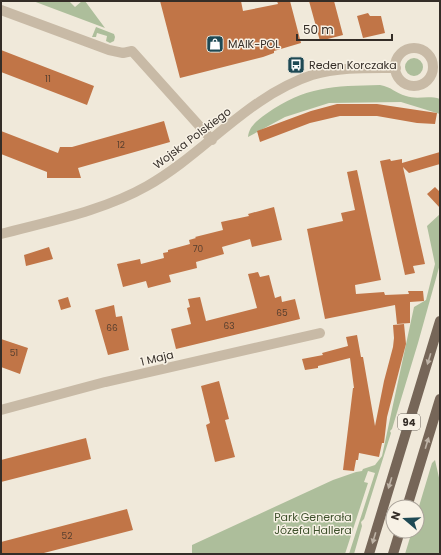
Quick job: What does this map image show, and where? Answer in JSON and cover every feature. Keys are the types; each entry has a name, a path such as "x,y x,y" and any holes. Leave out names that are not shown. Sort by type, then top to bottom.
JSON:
{"main road":[{"name":"94","path":"369,554 440,321"},
{"name":"94","path":"409,499 440,399"},
{"path":"393,554 398,539"}],"street":[{"path":"1,10 109,50 123,53 132,51 212,140"},
{"path":"416,48 422,50 431,57 436,76 418,86 406,84 400,80 397,74 396,62 404,51 416,48"},
{"name":"Wojska Polskiego","path":"1,234 98,207 128,196 172,170 267,97 295,82 312,75 334,70 396,68"},
{"name":"1 Maja","path":"1,410 101,383 320,333"}],"green space":[{"path":"33,1 69,1 75,7 82,1 85,1 105,28"},
{"path":"96,27 114,34 114,41 110,43 106,41 107,36 97,33 96,37 92,37"},
{"path":"414,58 420,61 423,67 420,73 414,76 408,73 405,67 408,61"},
{"path":"380,85 410,97 431,97 440,99 440,114 401,102 329,103 285,117 248,137 252,126 257,121 280,105 294,98 320,89"},
{"name":"Park Generała Józefa Hallera","path":"440,214 440,264 418,343 392,429 390,431 391,433 364,519 361,522 362,526 354,554 349,554 375,473 368,471 364,482 368,483 345,554 192,554 192,545 333,480 362,471 363,469 375,465 382,456 414,307 426,300 435,264 427,226"},
{"path":"435,460 440,482 440,554 405,554 410,539 425,539 425,499 421,499 432,463"}],"building":[{"name":"MAIK-POL","path":"160,1 241,1 243,11 278,4 277,1 290,1 301,43 274,51 274,53 263,57 180,78"},
{"path":"309,1 334,1 343,35 320,41"},
{"path":"368,13 370,16 381,16 385,33 363,38 357,16"},
{"path":"1,50 94,86 87,105 1,72"},
{"path":"337,104 377,104 437,113 435,124 417,123 377,116 340,116 310,123 260,142 257,131 311,111"},
{"path":"164,121 170,142 78,168 81,178 47,178 47,172 1,154 1,131 58,153 60,147 72,147"},
{"path":"440,152 440,164 409,173 403,167 425,264 413,266 415,273 405,275 380,161 402,159 402,163"},
{"path":"357,170 381,280 355,285 356,294 384,292 385,295 409,294 408,291 423,291 424,301 410,302 410,323 397,324 395,305 325,319 307,229 343,221 341,213 355,210 347,172"},
{"path":"435,187 440,192 440,208 427,194"},
{"path":"274,207 282,240 252,247 250,239 222,247 224,254 196,262 197,268 169,275 171,282 148,288 146,281 123,287 117,264 140,259 141,264 164,258 163,253 168,252 168,250 190,244 189,240 196,238 195,237 223,230 221,222 249,216 248,214"},
{"path":"49,247 53,259 26,266 24,255"},
{"path":"258,272 260,277 269,275 275,298 281,296 282,302 295,299 300,319 176,349 171,329 191,324 187,308 190,307 188,299 200,297 206,321 257,308 248,274"},
{"path":"68,297 71,307 61,310 58,300"},
{"path":"114,305 116,317 122,316 129,350 108,355 95,310"},
{"path":"404,324 406,344 387,417 384,443 382,443 379,457 359,453 354,471 343,470 354,388 350,358 318,366 318,368 305,370 302,359 323,355 322,353 348,346 346,337 357,335 361,357 363,357 375,426 384,381 393,347 393,325"},
{"path":"1,339 28,348 20,374 1,367"},
{"path":"219,381 229,419 225,420 235,457 215,462 206,425 210,423 201,386"},
{"path":"86,438 91,459 1,482 1,460"},
{"path":"127,509 133,530 40,554 1,554 1,542"}],"place":[{"name":"MAIK-POL","path":"215,44"},
{"name":"Reden Korczaka","path":"296,65"}]}
